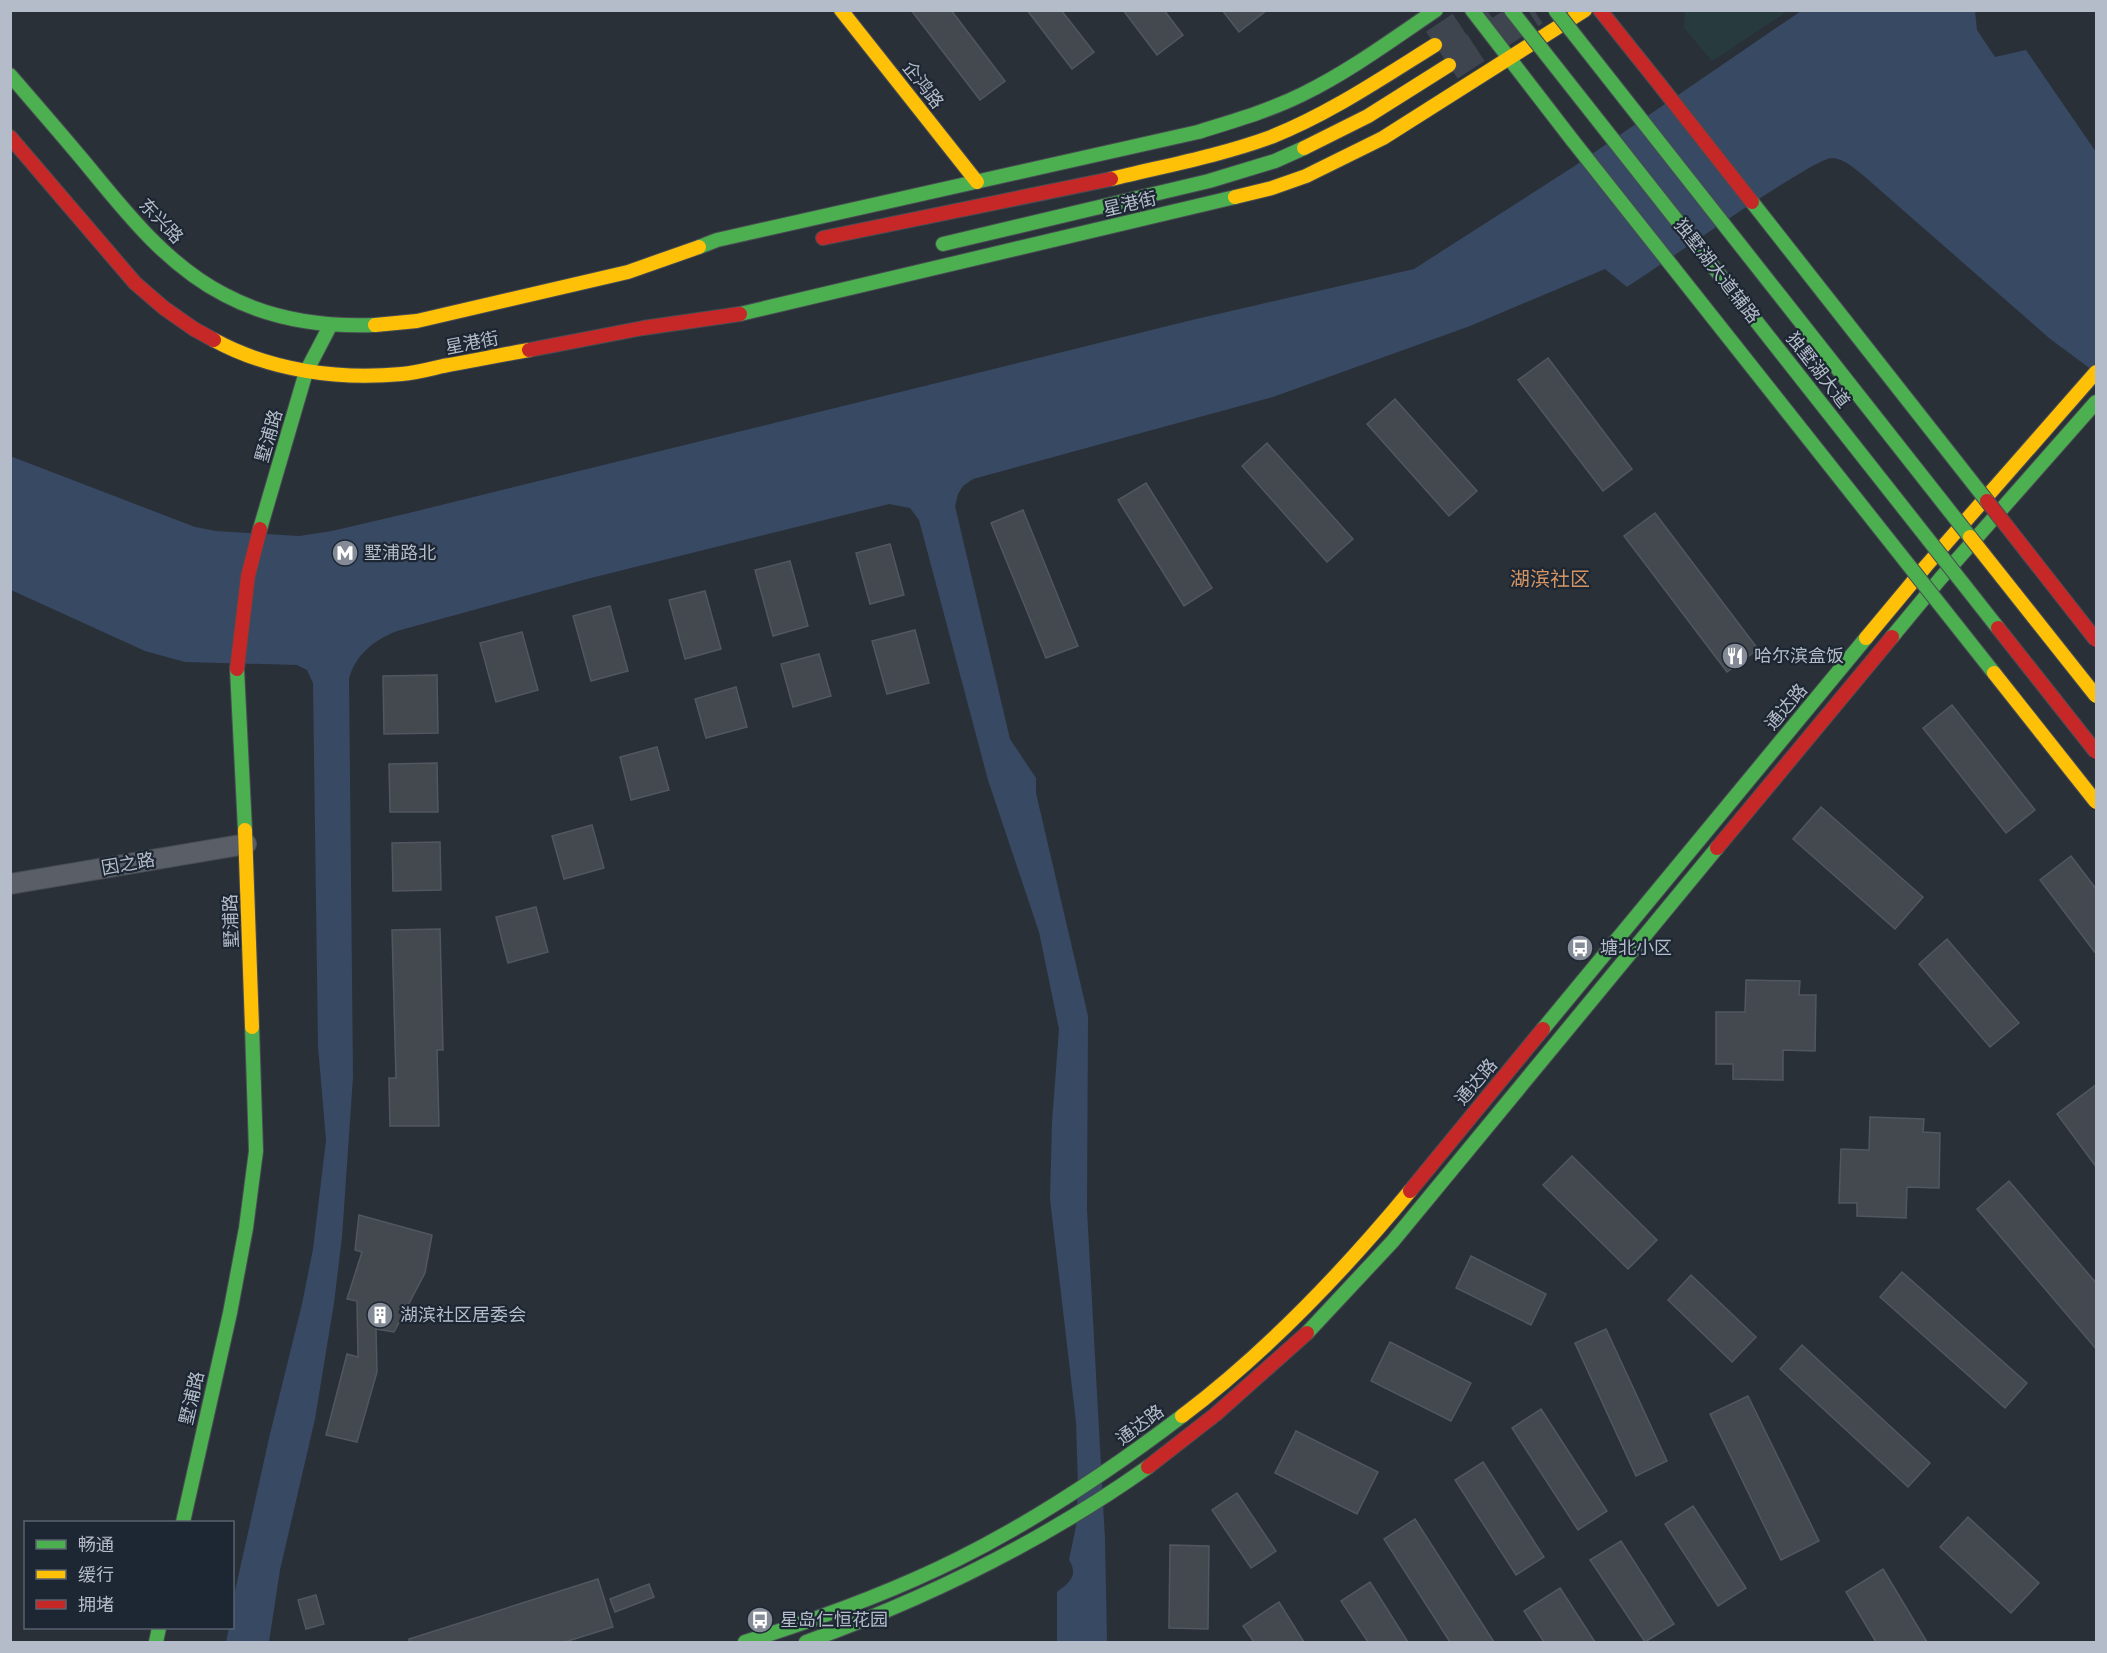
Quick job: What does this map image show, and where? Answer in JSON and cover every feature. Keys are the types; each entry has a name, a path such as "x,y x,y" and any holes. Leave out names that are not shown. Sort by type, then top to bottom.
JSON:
{"main road":[{"name":"企鸿路","path":"841,10 977,182"},
{"name":"星港街","path":"628,272 717,240 1198,132 1259,113 1316,88 1436,10"},
{"path":"1472,10 1519,53 1573,141 2097,802"},
{"path":"1489,10 1502,27"},
{"name":"独墅湖大道","path":"1511,10 2097,752"},
{"name":"独墅湖大道","path":"1555,10 2097,696"},
{"path":"1600,10 2097,640"},
{"name":"星港街","path":"306,372 355,377 404,374 643,328 727,317 1272,188 1306,176 1359,152 1583,14"},
{"name":"星港街","path":"812,240 1078,186 1250,143 1323,112 1435,45"},
{"name":"星港街","path":"931,247 1209,180 1275,161 1333,135 1368,116 1449,65"},
{"name":"东兴路","path":"10,75 143,230 193,276 236,300 272,315 330,326"},
{"path":"10,137 116,262 165,310 192,329 236,352 266,363 306,372"},
{"name":"星港街","path":"330,326 388,326 417,321 628,272 696,262"},
{"name":"星港街","path":"643,328 702,304"},
{"name":"墅浦路","path":"183,1521 230,1313 246,1228 256,1151 246,844 237,669 248,576 306,372 330,326"},
{"name":"通达路","path":"745,1642 839,1610 921,1576 1002,1535 1077,1491 1142,1448 1224,1382 1298,1316 1379,1228 1926,566 2097,372"},
{"path":"1779,378 1938,581"},
{"name":"通达路","path":"806,1642 874,1617 939,1589 1012,1552 1074,1516 1153,1463 1236,1397 1311,1329 1365,1273 1938,581 2097,402"},
{"path":"1966,498 1987,525"}],"street":[{"name":"因之路","path":"10,884 246,844"}],"green space":[{"path":"1685,10 1788,11 1712,61 1684,28"}],"water":[{"path":"1801,11 1975,11 1977,30 1995,57 2026,50 2096,152 2096,373 2049,338 1853,167 1832,158 1797,175 1627,287 1605,269 1470,326 1273,397 973,479 963,486 955,506 1010,739 1036,778 1036,793 1088,1016 1087,1210 1105,1539 1107,1642 1057,1642 1057,1592 1069,1582 1073,1575 1069,1560 1076,1526 1078,1487 1076,1422 1050,1199 1052,1122 1059,1029 1039,932 988,780 919,520 910,508 889,504 587,579 397,631 373,644 356,663 349,679 353,1077 342,1237 334,1303 315,1419 280,1570 269,1642 226,1642 229,1629 234,1629 235,1591 313,1249 326,1140 318,1046 313,683 307,670 297,665 185,662 145,651 11,590 10,456 195,527 216,531 299,536 332,531 1192,320 1414,269 1573,167"}],"building":[{"path":"911,10 951,10 1005,81 980,100"},
{"path":"1027,10 1061,10 1094,52 1072,69"},
{"path":"1123,10 1164,10 1183,35 1157,55"},
{"path":"1222,10 1267,10 1239,32"},
{"path":"1548,358 1632,469 1603,491 1518,380"},
{"path":"1395,399 1477,491 1449,516 1367,424"},
{"path":"1267,443 1353,539 1327,562 1242,466"},
{"path":"1146,483 1212,588 1184,606 1118,500"},
{"path":"1023,510 1078,646 1046,658 991,523"},
{"path":"1655,513 1758,649 1727,672 1624,536"},
{"path":"890,544 904,595 870,604 856,553"},
{"path":"790,561 808,626 773,636 755,570"},
{"path":"705,591 721,649 685,659 669,600"},
{"path":"610,606 628,671 591,681 573,616"},
{"path":"915,630 929,683 887,694 872,641"},
{"path":"522,632 538,690 496,702 480,643"},
{"path":"819,654 831,696 793,707 781,664"},
{"path":"437,675 438,733 384,734 383,676"},
{"path":"736,687 747,727 706,738 695,699"},
{"path":"1952,705 2035,810 2006,833 1923,728"},
{"path":"657,747 669,790 631,800 620,757"},
{"path":"437,763 438,812 390,812 389,764"},
{"path":"1821,807 1923,897 1895,929 1793,839"},
{"path":"592,825 604,868 564,879 552,836"},
{"path":"440,842 441,890 393,891 392,843"},
{"path":"2071,856 2097,890 2097,955 2040,880"},
{"path":"536,907 548,952 508,963 496,917"},
{"path":"440,929 443,1050 437,1050 439,1126 390,1126 389,1078 396,1078 392,930"},
{"path":"1947,939 2019,1023 1990,1047 1919,964"},
{"path":"1746,980 1800,981 1799,995 1816,995 1815,1051 1783,1050 1783,1080 1733,1079 1733,1064 1716,1064 1716,1012 1745,1012"},
{"path":"2097,1084 2097,1168 2057,1114"},
{"path":"1870,1117 1924,1119 1923,1132 1940,1133 1939,1188 1907,1187 1906,1218 1857,1216 1857,1203 1839,1203 1841,1149 1869,1150"},
{"path":"1572,1156 1657,1240 1628,1269 1543,1185"},
{"path":"2009,1181 2097,1284 2097,1350 1977,1209"},
{"name":"湖滨社区居委会","path":"359,1215 432,1235 425,1273 394,1332 376,1329 377,1372 357,1442 326,1435 347,1354 358,1357 357,1301 347,1299 362,1252 355,1250"},
{"path":"1471,1256 1546,1294 1531,1325 1456,1288"},
{"path":"1902,1272 2027,1383 2005,1408 1880,1297"},
{"path":"1691,1275 1756,1337 1732,1362 1668,1300"},
{"path":"1606,1329 1667,1461 1636,1476 1575,1343"},
{"path":"1390,1342 1471,1383 1451,1421 1371,1381"},
{"path":"1802,1345 1930,1463 1908,1487 1780,1369"},
{"path":"1748,1396 1819,1541 1781,1560 1710,1414"},
{"path":"1541,1409 1607,1511 1578,1530 1512,1428"},
{"path":"1296,1431 1378,1472 1357,1514 1275,1473"},
{"path":"1483,1462 1544,1557 1516,1575 1455,1480"},
{"path":"1237,1493 1276,1551 1251,1568 1212,1510"},
{"path":"1693,1506 1746,1588 1718,1606 1665,1524"},
{"path":"1968,1517 2039,1583 2011,1613 1940,1547"},
{"path":"1415,1519 1494,1642 1450,1642 1384,1539"},
{"path":"1621,1541 1674,1624 1645,1642 1590,1560"},
{"path":"1170,1545 1209,1546 1208,1629 1169,1628"},
{"path":"1883,1569 1927,1642 1876,1642 1846,1592"},
{"path":"598,1579 613,1627 565,1642 409,1642 409,1639"},
{"path":"1370,1582 1408,1642 1368,1642 1341,1601"},
{"path":"649,1584 654,1597 615,1612 610,1599"},
{"path":"1560,1588 1595,1642 1544,1642 1524,1611"},
{"path":"316,1595 324,1624 306,1629 298,1600"},
{"path":"1279,1602 1304,1642 1254,1642 1243,1626"}],"tunnel":[{"path":"1435,45 1487,10"},
{"path":"1449,65 1534,10"}],"traffic: fast":[{"path":"699,247 717,240 1198,132 1238,120 1277,106 1320,85 1436,10"},
{"path":"1472,10 1573,141"},
{"path":"1511,10 1998,628"},
{"path":"1555,10 1970,537"},
{"path":"10,75 133,220 167,254 204,283 243,304 279,316 336,325 375,325"},
{"path":"1573,141 1994,673"},
{"path":"943,244 1209,181 1275,161 1304,148"},
{"path":"740,314 1235,197"},
{"path":"1752,202 1987,501"},
{"path":"260,529 306,372 330,326"},
{"path":"1892,637 2096,402"},
{"path":"1543,1029 1866,638"},
{"path":"237,669 245,830"},
{"path":"1307,1333 1393,1241 1717,848"},
{"path":"183,1521 230,1313 246,1228 256,1151 252,1027"},
{"path":"745,1642 853,1605 988,1544 1073,1493 1182,1416"},
{"path":"806,1642 896,1607 983,1566 1067,1520 1148,1467"},
{"path":"156,1642 159,1629"}],"traffic: slow":[{"path":"841,10 977,182"},
{"path":"1235,197 1272,188 1306,176 1383,138 1585,10"},
{"path":"1111,179 1251,144 1293,128 1375,83 1435,45"},
{"path":"1304,148 1368,116 1449,65"},
{"path":"375,325 417,321 628,272 699,247"},
{"path":"214,340 236,351 282,366 354,376 412,373 529,350"},
{"path":"1866,638 2096,372"},
{"path":"1970,537 2096,696"},
{"path":"1994,673 2096,802"},
{"path":"245,830 252,1027"},
{"path":"1182,1416 1274,1338 1358,1252 1410,1191"}],"traffic: jam":[{"path":"1600,10 1660,85"},
{"path":"1660,85 1752,202"},
{"path":"10,137 135,283 164,308 214,340"},
{"path":"823,238 1111,179"},
{"path":"529,350 643,328 740,314"},
{"path":"1987,501 2096,640"},
{"path":"237,669 248,576 260,529"},
{"path":"1998,628 2096,752"},
{"path":"1717,848 1892,637"},
{"path":"1410,1191 1543,1029"},
{"path":"1148,1467 1216,1414 1307,1333"}],"place":[{"name":"墅浦路北","path":"345,553"},
{"name":"哈尔滨盒饭","path":"1735,656"},
{"name":"塘北小区","path":"1580,948"},
{"name":"湖滨社区居委会","path":"380,1315"},
{"name":"星岛仁恒花园","path":"760,1620"}],"district":[{"name":"湖滨社区","path":"1550,579"}]}
